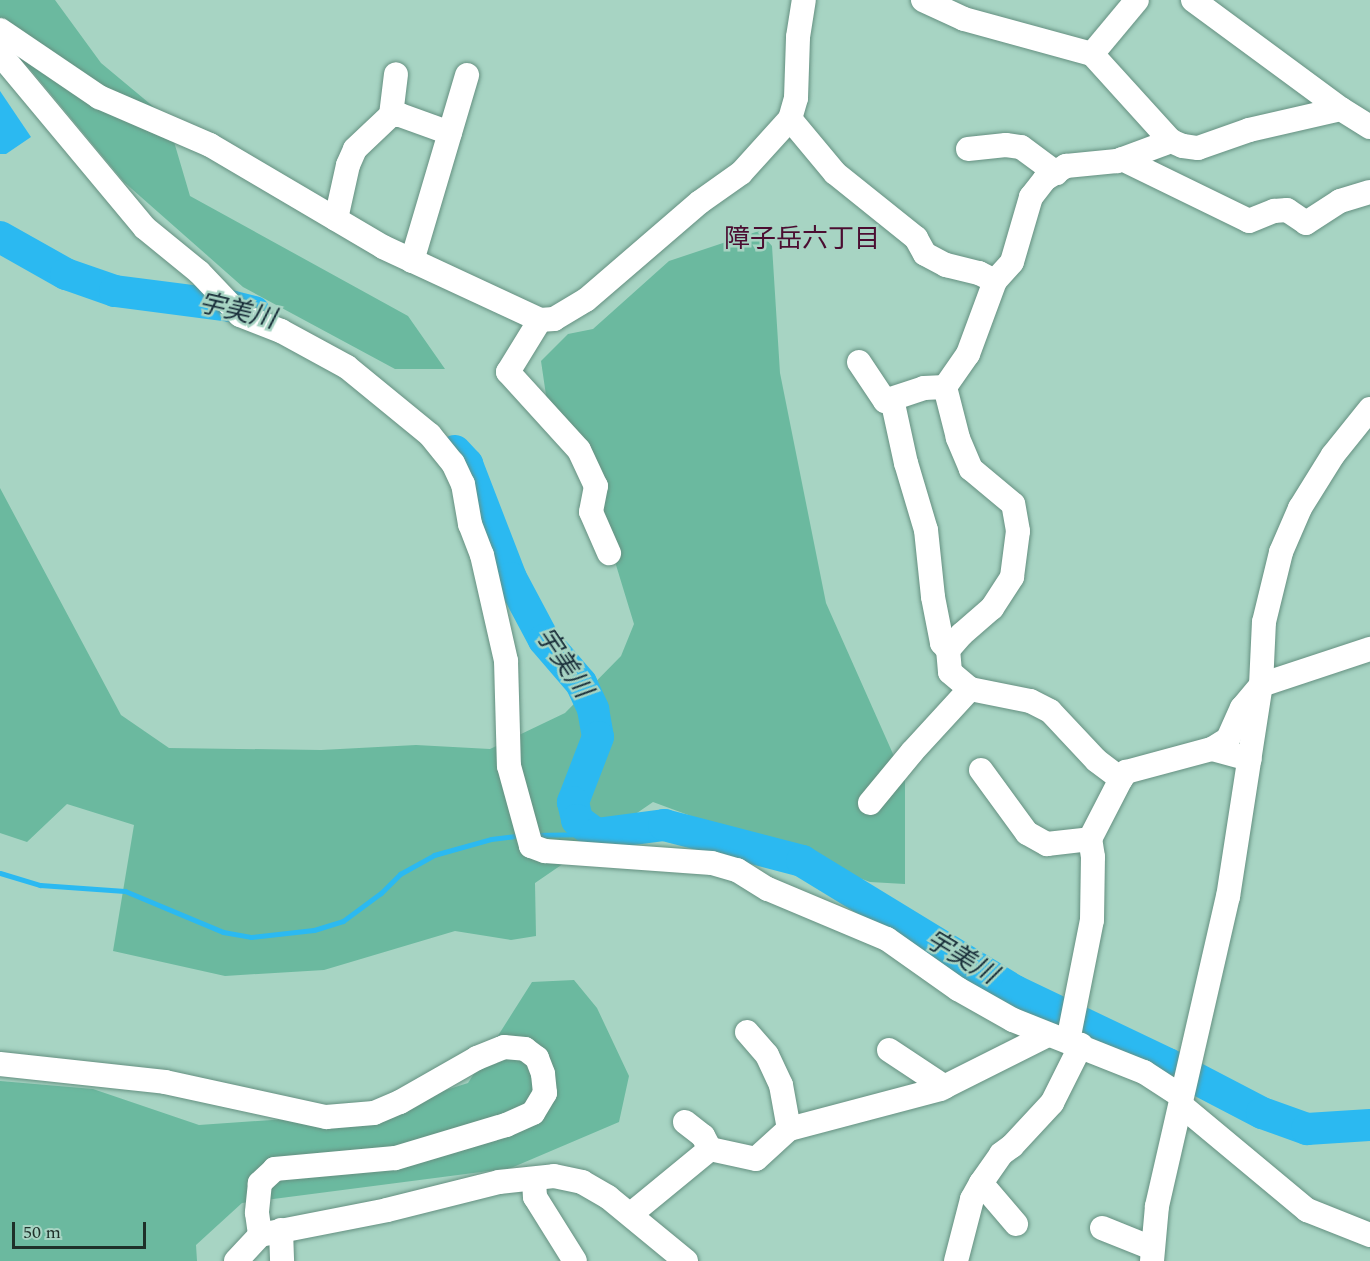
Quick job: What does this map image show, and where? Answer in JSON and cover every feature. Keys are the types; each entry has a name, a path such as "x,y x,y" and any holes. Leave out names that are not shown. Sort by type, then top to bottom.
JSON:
{"street":[{"path":"0,30 99,97 210,145 382,247 540,320 554,319 586,300 700,202 741,173 790,120 796,98 798,37 804,0"},
{"path":"923,0 964,19 1092,54 1171,141 1198,148 1249,130 1341,109"},
{"path":"1092,54 1137,0"},
{"path":"1193,0 1341,109 1370,127"},
{"path":"0,54 145,228 199,272 240,315 281,331 346,367 430,435 453,463 463,484 470,524 482,555 506,661 509,766 531,846 545,851 712,862 737,870 768,889 887,939 958,989 1013,1020 1066,1039 1144,1072 1182,1097 1307,1210 1370,1235"},
{"path":"336,219 348,165 355,149 391,115 396,74"},
{"path":"412,261 467,75"},
{"path":"391,115 400,115 450,133"},
{"path":"790,120 835,173 916,238 925,254 946,265 980,273 995,281"},
{"path":"948,650 962,634 992,608 1012,577 1018,531 1013,504 971,469 958,438 945,387 968,354 995,281 1012,262 1031,197 1045,179 1066,166 1122,159 1171,141"},
{"path":"968,148 1006,145 1021,147 1056,172"},
{"path":"1122,159 1249,221 1274,211 1287,210 1306,223 1340,201 1370,192"},
{"path":"540,320 508,372 579,450 596,486 591,512 609,553"},
{"path":"859,362 885,401 924,388 945,387"},
{"path":"892,399 906,463 926,530 933,597 942,644 948,650 950,672 970,689 1030,700 1050,711 1096,760 1121,780"},
{"path":"1102,1228 1152,1254 1157,1206 1228,897 1261,685 1264,622 1281,552 1300,508 1322,472 1370,409"},
{"path":"956,1261 972,1199 981,1183 1001,1154 1012,1146 1052,1103 1066,1039 1077,1004 1092,920 1093,857 1090,838 1126,772 1212,749 1227,739 1242,708 1261,685 1370,649"},
{"path":"870,803 912,752 970,689"},
{"path":"1212,749 1250,759"},
{"path":"981,770 1027,833 1047,844 1090,838"},
{"path":"747,1032 767,1055 781,1085 789,1129"},
{"path":"685,1122 703,1136 710,1149 756,1159 789,1129 861,1112 945,1087 1066,1039"},
{"path":"0,1064 165,1082 326,1117 374,1113 400,1102 477,1058 504,1047 525,1049 537,1058 543,1074 545,1093 533,1113 506,1125 395,1158 275,1169 260,1183 257,1213 271,1233 282,1261"},
{"path":"889,1050 945,1087"},
{"path":"631,1214 710,1149"},
{"path":"236,1261 271,1233 387,1210 499,1182 554,1176 582,1182 631,1214 686,1261"},
{"path":"534,1179 535,1197 575,1261"},
{"path":"981,1183 1016,1224"}],"green space":[{"path":"0,0 55,0 101,63 167,118 190,196 408,316 445,369 395,369 243,287 124,182 0,33"},
{"path":"759,231 772,246 780,373 826,603 905,781 905,884 870,882 653,802 535,883 536,936 511,940 455,931 324,970 225,976 113,951 134,825 67,804 27,842 0,833 0,488 121,715 169,748 321,750 416,745 490,749 565,713 621,656 634,624 584,460 547,402 541,361 568,334 593,329 669,261"},
{"path":"574,980 597,1008 629,1076 619,1122 511,1168 242,1203 196,1245 197,1261 0,1261 0,1081 93,1089 199,1125 374,1113 468,1083 532,982"}],"water":[{"path":"0,91 31,137 6,154 0,154"}],"waterway":[{"name":"宇美川","path":"0,237 66,274 115,291 230,306 254,312"},
{"name":"宇美川","path":"455,451 467,464 511,578 544,640 581,683 593,709 598,737 573,802 577,820 596,834 664,825 802,861 1015,991 1168,1064 1262,1113 1307,1129 1370,1125"},
{"path":"535,835 596,834"},
{"path":"0,873 40,885 125,891 223,932 251,937 314,930 343,921 381,893 400,874 434,855 491,839 523,835"}],"district":[{"name":"障子岳六丁目","path":"802,240"}]}
